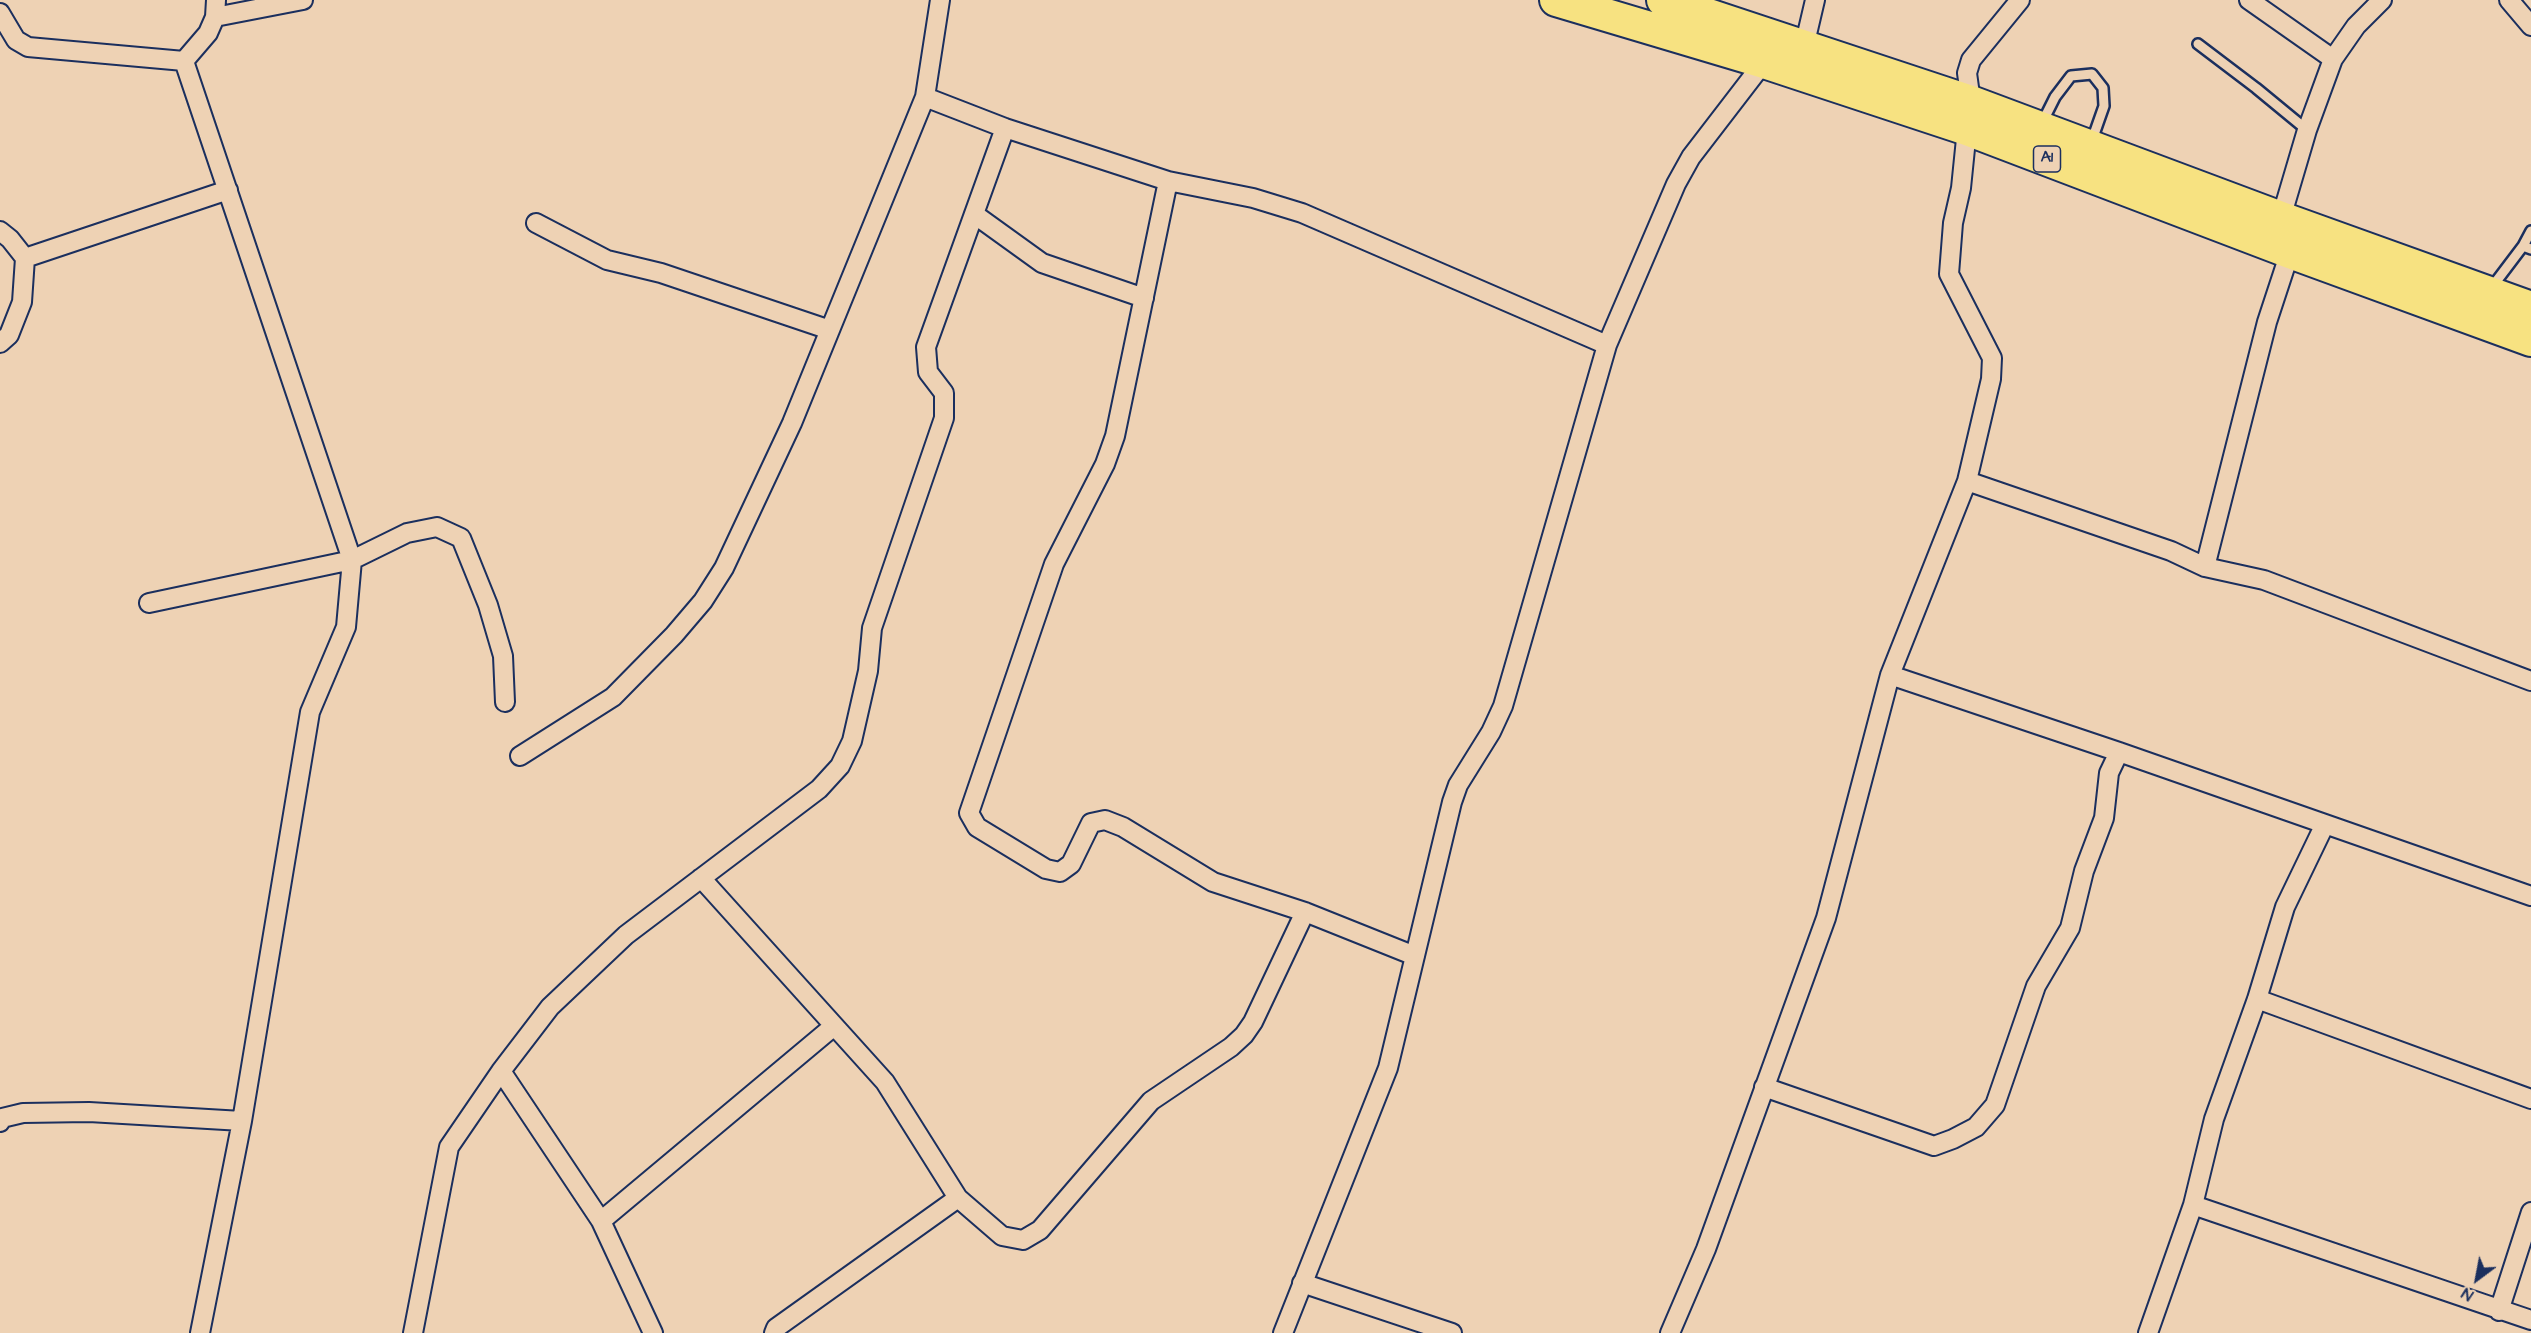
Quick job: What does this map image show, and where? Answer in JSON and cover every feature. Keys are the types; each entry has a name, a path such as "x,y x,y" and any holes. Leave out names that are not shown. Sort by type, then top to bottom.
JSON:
{"highway":[{"name":"A1","path":"1556,0 1764,62 1969,116 2040,127 2281,218 2531,308"},
{"name":"A1","path":"1663,0 1804,47 2290,252 2531,340"}],"street":[{"path":"184,61 208,33 215,8 303,0"},
{"path":"520,756 613,697 674,635 702,601 724,568 792,423 925,97 940,0"},
{"path":"1804,47 1815,0"},
{"path":"1670,1333 1706,1249 1826,918 1890,675 1967,481 1991,379 1992,358 1949,274 1953,223 1961,188 1969,116 1967,73 1971,60 2020,0"},
{"path":"2249,0 2334,58"},
{"path":"2281,218 2307,130 2334,58 2356,26 2382,0"},
{"path":"2509,0 2531,26"},
{"path":"0,13 16,40 28,47 184,61"},
{"path":"184,61 351,560 346,627 310,712 242,1121 200,1333"},
{"path":"1283,1333 1388,1068 1452,802 1458,785 1491,732 1503,706 1607,345 1676,184 1691,157 1764,62"},
{"path":"925,97 1005,128 1168,181 1253,198 1302,213 1607,345"},
{"path":"413,1333 449,1148 501,1071 550,1008 626,935 819,789 840,766 852,741 868,671 872,628 944,418 944,393 928,372 927,347 1005,128"},
{"path":"1168,181 1115,436 1106,464 1054,564 969,813 976,827 1046,869 1060,872 1071,864 1091,823 1105,820 1123,827 1213,882 1305,912 1415,956"},
{"path":"25,258 228,190"},
{"path":"974,214 1042,263 1143,298"},
{"path":"536,223 607,260 661,273 830,330"},
{"path":"0,231 10,239 25,258 22,302 9,335 0,344"},
{"path":"2205,567 2267,322 2290,252"},
{"path":"1967,481 2171,551 2205,567 2264,580 2531,681"},
{"path":"149,603 351,560 407,533 437,526 460,538 488,604 503,656 505,702"},
{"path":"1890,675 2119,752 2531,896"},
{"path":"1764,1087 1934,1146 1976,1127 1995,1105 2036,986 2070,928 2084,871 2104,818 2109,773 2119,752"},
{"path":"2148,1333 2193,1205 2214,1119 2257,999 2285,907 2325,824"},
{"path":"701,878 885,1082 958,1197 1002,1236 1023,1240 1040,1230 1150,1101 1231,1047 1245,1035 1253,1023 1305,912"},
{"path":"2257,999 2531,1099"},
{"path":"601,1221 834,1026"},
{"path":"501,1071 601,1221 653,1333"},
{"path":"0,1122 2,1118 23,1113 242,1121"},
{"path":"774,1333 776,1328 958,1197"},
{"path":"2193,1205 2531,1320"},
{"path":"2499,1311 2531,1212"},
{"path":"1302,1283 1432,1329 1452,1333"}],"lane":[{"path":"2198,44 2307,130"},
{"path":"2040,127 2055,98 2071,76 2092,74 2103,88 2104,106 2090,145"},
{"path":"2488,292 2527,247 2531,231"}]}
